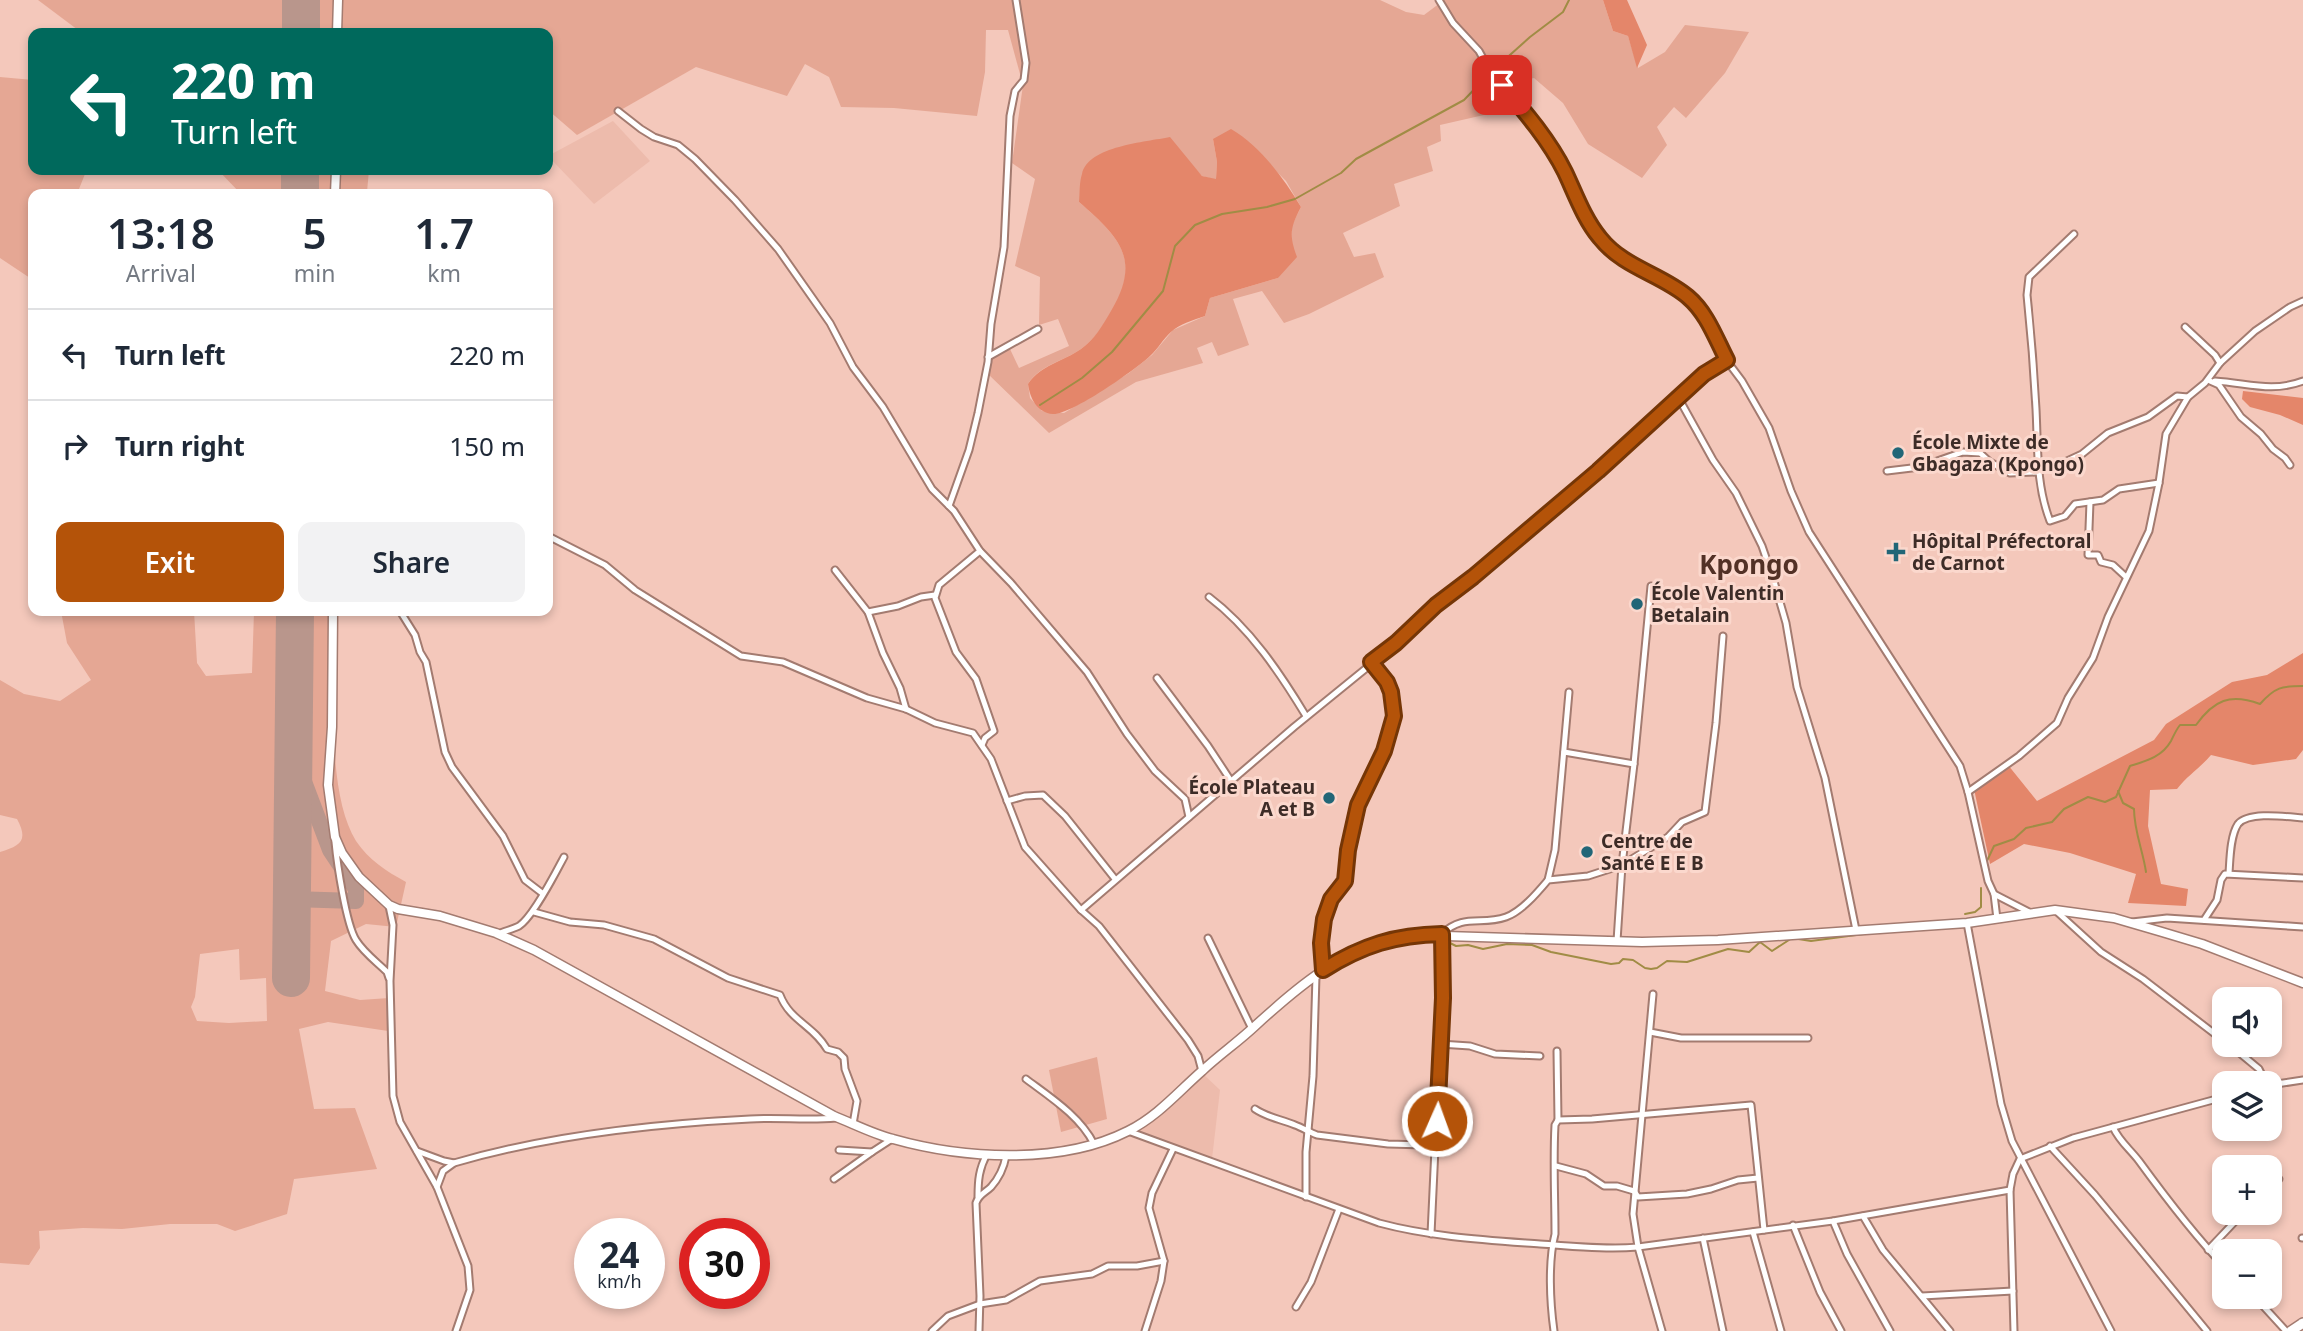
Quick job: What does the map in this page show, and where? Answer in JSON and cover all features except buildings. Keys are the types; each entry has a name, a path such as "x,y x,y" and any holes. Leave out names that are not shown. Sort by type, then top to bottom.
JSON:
{"main road":[{"path":"337,28 338,0"},
{"path":"333,616 332,727 327,768 335,837 342,853 359,877 389,905 440,916 498,934 534,950 839,1118 892,1139 933,1148 1006,1156 1055,1153 1128,1131 1167,1103 1319,972 1367,946 1414,934 1441,938 1617,942 1782,937 1967,923 2055,910 2084,913 2128,923 2202,944 2303,983"},
{"path":"2288,1331 2303,1323"}],"street":[{"path":"949,506 969,450 988,357 1004,247 1010,116 1015,91 1024,80 1026,63 1016,0"},
{"path":"1439,0 1453,23 1475,46 1490,73 1521,106 1550,147 1600,239 1633,267 1677,289 1704,315 1727,360 1769,428 1809,531 1960,766 1983,861 1994,894 1997,919"},
{"path":"618,111 654,137 678,145 688,153 727,191 778,249 830,323 853,367 883,407 928,483 949,506 980,551 1012,583 1087,672 1127,734 1155,771 1185,799 1189,817"},
{"path":"2074,234 2029,277 2027,295 2036,408 2037,470 2050,521 2064,516 2075,504 2103,500 2119,489 2159,483"},
{"path":"1968,792 2019,756 2057,723 2068,698 2093,658 2108,617 2149,531 2166,433 2188,397 2208,382 2220,363 2255,331 2303,301"},
{"path":"2185,327 2220,363"},
{"path":"988,357 1038,329"},
{"path":"1081,910 1306,716 1396,643 1436,605 1588,480 1704,374 1727,360"},
{"path":"2208,382 2240,382 2270,388 2303,381"},
{"path":"2208,382 2220,385 2241,417 2290,465"},
{"path":"1887,471 1920,467 1963,452 1980,453 2010,473 2056,466 2082,454 2108,433 2148,416 2177,396 2188,397"},
{"path":"1678,397 1713,460 1736,493 1762,546 1773,578 1786,623 1797,687 1825,778 1856,930"},
{"path":"2090,502 2088,555 2098,555 2101,562 2113,565 2126,577"},
{"path":"553,539 605,565 635,590 741,656 783,662 867,698 906,709 935,723 967,729 973,733 991,759 1025,847 1081,910 1099,926 1188,1040 1198,1056 1202,1071"},
{"path":"980,551 939,585 935,595 956,652 976,679 985,699 994,731 985,738 982,745"},
{"path":"835,570 869,612 906,709"},
{"path":"1617,942 1622,865 1651,586"},
{"path":"869,612 935,595"},
{"path":"1209,597 1247,631 1306,716"},
{"path":"403,616 415,635 426,662 445,752 452,767 503,836 525,880 542,893"},
{"path":"1548,880 1588,876 1622,865 1668,836 1682,822 1705,812 1723,636"},
{"path":"1306,1196 1308,1132 1324,919 1331,899 1345,881 1348,850 1358,805 1384,751 1394,716 1387,682 1371,662"},
{"path":"1157,678 1231,781"},
{"path":"1431,1234 1443,979 1441,938 1451,925 1459,922 1505,917 1536,895 1548,880 1555,850 1569,692"},
{"path":"1564,752 1634,764"},
{"path":"1007,801 1043,795 1065,816 1115,879"},
{"path":"2229,873 2233,840 2239,824 2244,820 2266,816 2303,818"},
{"path":"335,837 351,931 362,949 387,972 390,981"},
{"path":"498,934 520,925 534,912 564,857"},
{"path":"2204,920 2217,900 2223,876 2229,873 2303,878"},
{"path":"1994,894 2029,912"},
{"path":"389,905 393,925 390,981 393,1096 400,1122 437,1186 468,1266 470,1290 456,1331"},
{"path":"2055,910 2101,952 2143,979 2212,1032"},
{"path":"534,912 570,922 604,925 654,939 728,978 780,995 783,1004 793,1016 819,1035 827,1049 838,1052 844,1058 845,1069 857,1101 853,1124"},
{"path":"2128,923 2167,918 2303,927"},
{"path":"1967,923 2001,1104 2012,1141 2111,1331"},
{"path":"1208,938 1252,1029"},
{"path":"1653,994 1633,1214 1638,1247 1662,1331"},
{"path":"1650,1032 1681,1038 1808,1038"},
{"path":"1440,1044 1470,1046 1495,1054 1540,1056"},
{"path":"1554,1331 1552,1244 1555,1234 1554,1134 1558,1120 1556,1051"},
{"path":"2244,1057 2260,1071"},
{"path":"1026,1079 1075,1119 1089,1133 1094,1143"},
{"path":"2282,1082 2303,1080"},
{"path":"2014,1331 2010,1190 2015,1166 2020,1159 2050,1146 2212,1100"},
{"path":"1558,1120 1751,1105 1764,1230"},
{"path":"1255,1109 1273,1119 1298,1125 1308,1132 1388,1144 1425,1145"},
{"path":"437,1186 443,1171 454,1163 537,1143 656,1126 753,1118 839,1118"},
{"path":"2113,1127 2118,1138 2212,1254"},
{"path":"1128,1131 1378,1223 1431,1234 1552,1244 1638,1247 1833,1221 2010,1190"},
{"path":"834,1179 853,1163 892,1139"},
{"path":"2050,1146 2095,1195 2207,1331"},
{"path":"1145,1331 1161,1281 1164,1261 1149,1208 1152,1194 1173,1149"},
{"path":"416,1150 454,1163"},
{"path":"839,1150 872,1152"},
{"path":"979,1331 976,1203 978,1177 988,1154"},
{"path":"978,1197 1000,1174 1006,1156"},
{"path":"1556,1167 1586,1174 1604,1186 1617,1186 1634,1191 1638,1197 1688,1194 1738,1180 1758,1178"},
{"path":"1296,1307 1311,1282 1339,1209"},
{"path":"1863,1216 1883,1250 1950,1331"},
{"path":"1833,1221 1847,1254 1891,1331"},
{"path":"1793,1225 1821,1292 1841,1331"},
{"path":"2208,1250 2232,1225"},
{"path":"1754,1232 1782,1331"},
{"path":"1703,1238 1723,1331"},
{"path":"932,1331 948,1316 980,1304 1006,1300 1040,1281 1092,1274 1108,1266 1137,1266 1164,1261"},
{"path":"1922,1296 2013,1292"},
{"path":"2267,1309 2288,1331"}],"shaded area":[{"path":"38,0 1380,0 1406,12 1424,15 1444,0 1603,0 1613,31 1628,36 1638,68 1665,52 1685,25 1749,32 1725,73 1686,118 1674,107 1657,127 1667,145 1642,178 1588,144 1563,103 1534,78 1501,86 1519,107 1440,125 1441,141 1427,147 1433,171 1394,184 1400,206 1343,233 1354,257 1375,253 1384,277 1309,314 1284,323 1262,291 1233,299 1249,345 1218,356 1212,342 1197,348 1203,363 1136,382 1049,433 988,374 990,360 1010,349 1019,368 1069,346 1058,319 1039,325 1040,277 1015,266 1035,179 1012,163 1023,85 1008,30 986,30 985,72 977,116 894,108 841,107 829,77 805,64 787,96 696,67 577,135 553,114 553,28 75,28","holes":["1213,139 1269,164 1286,181 1301,207 1292,225 1291,241 1278,278 1210,298 1205,316 1173,330 1152,355 1129,373 1064,413 1042,411 1030,398 1028,384 1033,378 1045,368 1081,349 1094,337 1121,293 1125,277 1122,250 1105,226 1079,202 1190,163 1202,176 1216,180 1217,162"]},
{"path":"1603,0 1627,0 1647,45 1637,68 1628,36 1613,31"},
{"path":"0,77 28,80 28,175 85,175 79,189 28,189 28,277 0,258"},
{"path":"613,121 650,161 594,204 553,161 553,153"},
{"path":"1231,129 1252,144 1270,164 1301,207 1292,232 1297,257 1278,278 1210,298 1205,316 1174,329 1142,363 1088,400 1062,412 1053,414 1043,411 1030,394 1028,384 1039,372 1081,349 1090,341 1111,311 1125,277 1122,250 1115,238 1079,202 1081,177 1087,165 1106,151 1170,137 1202,176 1216,179 1217,162 1213,139"},
{"path":"223,175 369,175 367,189 236,189"},
{"path":"2243,391 2303,398 2303,425 2250,407 2242,399"},
{"path":"62,616 194,616 197,663 206,676 252,673 254,616 336,616 333,697 335,761 346,819 356,841 366,854 406,882 396,927 366,924 331,941 325,991 360,1000 389,998 388,1031 328,1022 299,1029 314,1109 355,1108 377,1169 294,1179 287,1214 235,1231 217,1224 170,1224 122,1229 39,1231 40,1248 29,1265 0,1263 0,852 17,845 22,833 17,819 0,815 0,680 24,694 60,701 91,680 67,643","holes":["239,949 240,980 266,978 267,1021 197,1021 191,1007 195,997 200,954"]},
{"path":"2303,653 2303,750 2296,759 2253,765 2211,755 2177,789 2150,790 2148,826 2161,884 2188,889 2186,906 2128,903 2136,874 2070,853 2024,844 1990,864 1974,789 2008,765 2037,801 2154,740 2166,724 2232,682 2267,675"},
{"path":"1097,1057 1107,1119 1061,1132 1049,1070"},
{"path":"1203,1074 1220,1090 1212,1159 1136,1132"}],"waterway":[{"path":"1492,71 1563,12 1569,0"},
{"path":"1040,405 1082,378 1112,352 1163,291 1175,246 1195,225 1222,214 1267,207 1295,199 1341,173 1356,159 1464,100 1488,75"},
{"path":"1986,863 1994,846 2014,839 2026,828 2052,822 2064,809 2088,797 2105,802 2116,797 2130,766 2158,755 2180,725 2196,725 2216,704 2231,699 2260,704 2279,689 2303,686"},
{"path":"2118,791 2123,803 2134,809 2146,872"},
{"path":"1965,914 1975,912 1981,907 1981,888"},
{"path":"1444,940 1456,946 1468,945 1483,949 1507,944 1532,945 1551,952 1611,964 1619,963 1623,959 1633,960 1651,969 1667,961 1687,962 1728,949 1749,952 1760,942 1772,951 1792,938 1811,941 1871,933"}],"taxiway":[{"path":"292,899 356,901 356,889 330,850 294,755"}],"runway":[{"path":"301,0 301,28"},
{"path":"300,175 300,189"},
{"path":"291,978 295,616"}],"place":[{"name":"École Mixte de Gbagaza (Kpongo)","path":"1898,453"},
{"name":"Hôpital Préfectoral de Carnot","path":"1896,552"},
{"name":"École Valentin Betalain","path":"1637,604"},
{"name":"École Plateau A et B","path":"1329,798"},
{"name":"Centre de Santé E E B","path":"1587,852"}],"district":[{"name":"Kpongo","path":"1749,564"}],"route":[{"path":"1437,1121 1443,998 1442,934 1414,934 1367,946 1323,970 1321,943 1327,908 1345,881 1348,850 1358,805 1384,751 1394,716 1394,701 1387,682 1371,662 1598,471 1704,374 1727,360 1704,315 1689,298 1633,267 1600,239 1550,147 1521,106 1502,85"}]}
